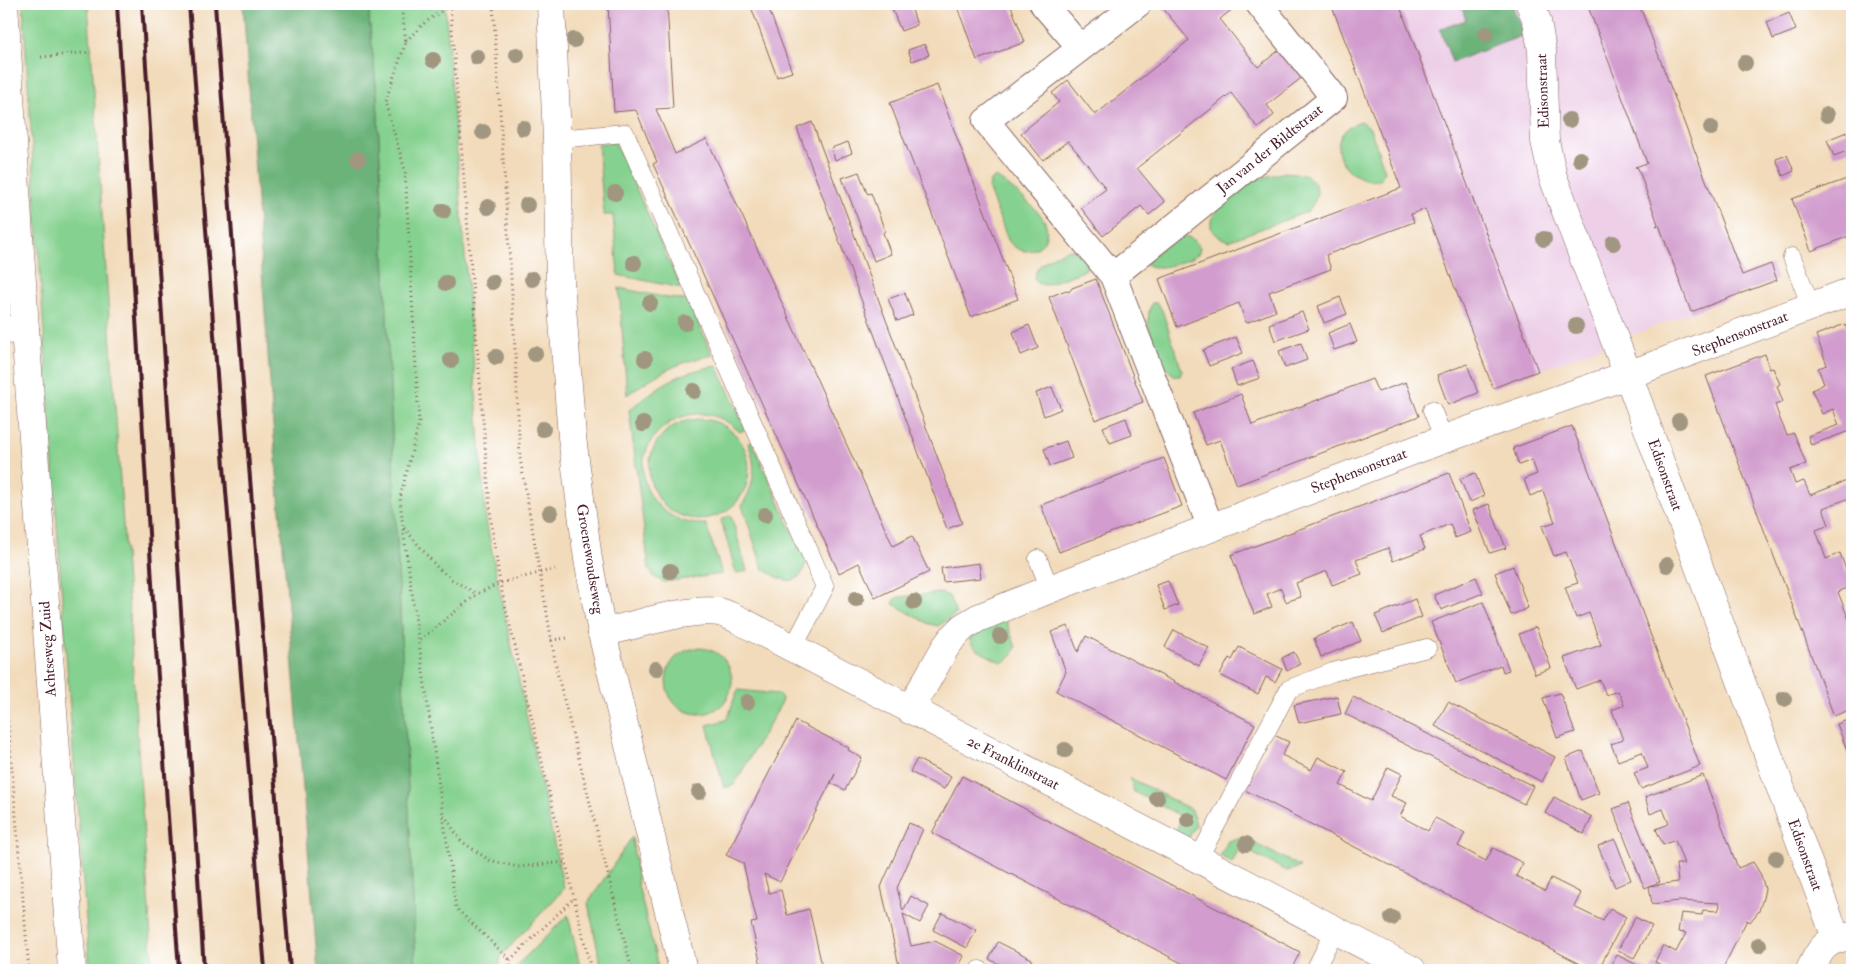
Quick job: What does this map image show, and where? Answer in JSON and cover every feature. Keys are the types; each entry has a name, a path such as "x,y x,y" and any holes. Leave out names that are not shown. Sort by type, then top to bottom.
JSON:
{"street":[{"name":"Achtseweg Zuid","path":"4,4 14,329 72,970"},
{"name":"Groenewoudseweg","path":"550,4 557,139 560,281 572,437 588,559 602,633 683,970"},
{"path":"1043,4 1080,47"},
{"path":"1138,4 986,121 1112,276 1211,528"},
{"name":"Jan van der Bildtstraat","path":"1112,276 1334,98 1259,4"},
{"name":"Edisonstraat","path":"1530,4 1537,21 1542,51 1545,141 1553,177 1844,937"},
{"name":"Stephensonstraat","path":"910,710 944,648 963,627 978,618 1444,439 1628,375 1852,292"},
{"name":"2e Franklinstraat","path":"602,633 668,617 702,612 720,612 737,619 1412,970"},
{"path":"1810,970 1823,948 1844,937"}],"lane":[{"path":"557,139 625,133 825,587 793,648"},
{"path":"1792,257 1811,307"},
{"path":"1432,410 1444,439"},
{"path":"1038,559 1050,589"},
{"path":"1198,859 1289,689 1333,672 1427,648"},
{"path":"1315,970 1335,930"}],"path":[{"path":"401,4 406,42"},
{"path":"450,4 423,24 406,42 386,102 405,170 419,423 400,498 456,908 510,960"},
{"path":"450,4 491,520 500,583 591,970"},
{"path":"35,58 91,52"},
{"path":"403,528 437,567 451,579 477,594"},
{"path":"419,640 477,594 500,583 541,573"},
{"path":"4,676 30,970"},
{"path":"443,812 461,841 489,860 518,867 566,862"},
{"path":"510,970 510,960 575,897"}],"shaded area":[{"path":"1331,4 1639,4 1748,291 1493,388 1415,183 1401,188"}],"green space":[{"path":"23,4 88,4 153,970 90,970 54,487"},
{"path":"243,4 370,4 369,18 377,95 416,970 318,970 273,425"},
{"path":"370,4 445,4 486,520 564,889 501,956 499,970 416,970 377,95 369,18"},
{"path":"1461,4 1512,4 1524,35 1452,62 1440,29 1466,20"},
{"path":"1361,121 1370,128 1385,171 1380,180 1367,180 1356,175 1347,168 1340,158 1338,148 1340,138 1347,128"},
{"path":"615,142 681,288 618,275 613,215 604,215 598,144"},
{"path":"1286,172 1305,175 1314,183 1317,193 1316,198 1307,212 1228,241 1219,237 1211,229 1211,220 1216,210 1227,197 1257,179"},
{"path":"996,177 1031,205 1045,222 1047,231 1045,238 1036,249 1022,250 1015,247 1008,240 989,190 990,181"},
{"path":"1186,236 1195,241 1200,247 1199,253 1180,263 1163,267 1149,266 1145,263 1169,241"},
{"path":"1069,249 1080,252 1087,260 1088,267 1083,271 1045,285 1037,283 1034,277 1039,266 1053,256"},
{"path":"619,288 687,300 713,355 688,361 667,370 627,395"},
{"path":"1152,303 1157,303 1162,310 1182,371 1180,376 1175,376 1162,365 1148,325 1149,311"},
{"path":"717,366 746,429 740,432 721,419 703,414 680,417 661,429 653,438 644,459 643,473 651,497 659,507 681,520 706,524 722,574 664,582 654,577 649,569 629,410 650,393 680,376"},
{"path":"699,419 709,420 727,427 741,441 748,459 748,479 741,497 727,511 709,518 699,519 689,518 671,511 657,497 650,479 649,469 650,459 657,441 671,427 689,420"},
{"path":"752,442 806,562 799,577 794,580 782,579 763,569 742,505 752,482 753,459 748,443"},
{"path":"731,515 747,571 736,573 721,520"},
{"path":"940,593 949,596 956,614 938,626 929,624 893,604 895,599 899,597"},
{"path":"1005,618 1016,647 1010,657 1001,662 978,650 969,638"},
{"path":"693,648 705,648 717,653 727,663 732,675 730,694 717,709 705,714 693,714 681,709 671,699 666,687 666,675 671,663 681,653"},
{"path":"738,690 778,694 782,698 781,704 734,785 724,788 707,725 726,720"},
{"path":"1130,778 1192,810 1196,825 1188,839 1175,832 1183,817 1134,792"},
{"path":"632,837 638,885 659,970 602,970 588,903"},
{"path":"1242,837 1301,867 1287,871 1240,847 1232,863 1220,856 1228,841"},
{"path":"568,915 581,970 516,970 516,966"}],"building":[{"path":"608,4 667,4 673,108 656,109 675,154 707,139 893,546 912,536 929,572 875,598 859,563 839,573 653,164 657,162 636,110 614,112"},
{"path":"750,4 767,4 792,72 777,77"},
{"path":"910,4 917,25 901,31 892,9"},
{"path":"956,4 1010,4 1025,42 977,60"},
{"path":"1163,4 1239,4 1220,19 1258,67 1283,47 1305,75 1267,105 1274,115 1258,128 1231,93 1137,168 1165,202 1149,215 1141,206 1103,236 1081,208 1106,189 1087,164 1068,141 1043,160 1021,133 1059,102 1052,93 1068,80 1095,115 1189,40 1161,6"},
{"path":"1331,4 1399,4 1538,371 1493,388 1425,209 1411,214 1414,222 1326,255 1331,269 1269,292 1276,311 1246,323 1239,303 1177,327 1159,279 1401,188"},
{"path":"1587,4 1639,4 1742,275 1771,264 1777,280 1691,312 1659,225 1656,226 1658,224 1638,168 1635,167 1647,163"},
{"path":"1789,13 1796,30 1773,39 1767,22"},
{"path":"925,44 929,55 912,61 908,50"},
{"path":"937,85 1018,299 971,317 890,103"},
{"path":"812,122 962,523 947,529 797,128"},
{"path":"1849,131 1852,139 1852,149 1834,156 1827,140"},
{"path":"848,142 852,153 835,160 831,148"},
{"path":"1787,155 1794,171 1783,176 1776,159"},
{"path":"859,172 867,193 871,193 891,254 874,261 842,178"},
{"path":"1852,177 1852,235 1811,251 1792,199"},
{"path":"1096,279 1143,402 1095,420 1049,297 1066,290 1069,292 1072,288"},
{"path":"905,293 913,315 897,321 888,299"},
{"path":"1340,297 1347,314 1324,323 1318,306"},
{"path":"1302,312 1309,329 1275,341 1269,324"},
{"path":"1350,324 1357,342 1334,350 1328,333"},
{"path":"1845,324 1852,343 1852,430 1811,445 1808,436 1839,425 1833,409 1822,414 1812,390 1824,384 1818,368 1827,365 1816,335"},
{"path":"1029,325 1038,348 1021,355 1013,332"},
{"path":"1236,337 1243,353 1209,366 1203,350"},
{"path":"1301,343 1307,360 1285,368 1279,351"},
{"path":"1765,354 1770,369 1773,368 1780,384 1777,386 1783,402 1775,405 1780,419 1787,435 1794,433 1806,464 1790,470 1795,484 1804,481 1810,495 1852,479 1852,497 1823,508 1829,525 1816,530 1826,559 1840,553 1852,586 1838,592 1849,620 1852,619 1852,709 1834,716 1706,376"},
{"path":"1253,361 1260,378 1237,386 1231,369"},
{"path":"1467,364 1478,393 1448,405 1437,375"},
{"path":"1372,379 1378,392 1406,382 1419,416 1237,485 1220,440 1206,445 1193,413 1241,394 1252,425"},
{"path":"1052,387 1061,409 1044,416 1036,393"},
{"path":"1126,418 1132,435 1110,443 1103,427"},
{"path":"1572,426 1700,766 1641,789 1634,773 1648,768 1642,752 1618,761 1611,744 1623,740 1612,710 1624,705 1618,691 1606,695 1600,680 1576,689 1570,674 1564,658 1601,645 1589,613 1576,618 1565,587 1578,583 1566,552 1554,556 1542,526 1555,522 1543,491 1530,496 1524,479 1537,474 1532,460 1519,465 1513,448"},
{"path":"1066,441 1072,458 1050,466 1044,449"},
{"path":"1164,458 1182,506 1059,552 1041,505"},
{"path":"1449,473 1471,532 1455,538 1450,524 1420,536 1425,549 1393,561 1388,548 1356,560 1362,574 1332,585 1327,571 1296,583 1301,597 1286,602 1281,588 1267,594 1272,607 1254,614 1231,555"},
{"path":"1475,473 1484,496 1470,502 1460,479"},
{"path":"1489,504 1506,548 1490,553 1473,510"},
{"path":"979,563 981,578 943,582 941,568"},
{"path":"1513,566 1528,608 1511,615 1495,573"},
{"path":"1476,577 1483,593 1441,610 1434,595"},
{"path":"1168,581 1178,605 1165,610 1156,585"},
{"path":"1415,599 1422,617 1383,633 1375,615"},
{"path":"1483,602 1509,670 1503,672 1501,665 1456,683 1431,622"},
{"path":"1353,622 1361,641 1321,657 1314,638"},
{"path":"1068,626 1078,652 1086,636 1255,724 1226,780 1056,691 1066,672 1051,632"},
{"path":"1536,627 1551,668 1535,674 1519,634"},
{"path":"1174,630 1209,648 1199,666 1165,647"},
{"path":"1239,647 1282,669 1275,682 1266,677 1258,694 1220,675 1229,658 1232,660"},
{"path":"1294,652 1300,664 1287,671 1282,658"},
{"path":"1560,693 1575,732 1557,738 1543,698"},
{"path":"1337,696 1341,714 1299,723 1294,705"},
{"path":"1353,697 1533,786 1524,804 1345,714"},
{"path":"1448,702 1555,757 1542,782 1435,726"},
{"path":"1852,718 1852,764 1837,724"},
{"path":"796,721 849,748 848,750 862,758 845,790 831,783 835,774 780,882 764,874 769,893 781,890 787,915 809,909 823,970 762,970 751,923 757,922 743,863 726,855"},
{"path":"1274,735 1289,742 1282,755 1311,770 1318,757 1347,772 1340,785 1371,801 1388,767 1402,774 1391,796 1407,803 1400,816 1428,831 1435,818 1465,833 1458,846 1486,861 1493,848 1523,863 1516,876 1545,891 1551,878 1581,893 1574,907 1603,921 1610,908 1626,917 1598,970 1592,970 1245,790"},
{"path":"1583,751 1599,793 1581,800 1566,758"},
{"path":"917,759 951,777 944,789 910,772"},
{"path":"1703,775 1738,868 1753,862 1761,875 1765,889 1759,911 1750,922 1747,920 1722,970 1670,970 1655,962 1663,945 1676,952 1686,933 1678,932 1681,913 1702,915 1703,910 1718,911 1720,906 1719,903 1679,901 1652,904 1649,886 1678,882 1676,864 1684,864 1675,840 1663,845 1656,829 1669,824 1663,809 1650,814 1645,797"},
{"path":"962,776 1300,952 1291,970 1195,970 932,833"},
{"path":"1554,797 1592,817 1584,834 1545,813"},
{"path":"1628,803 1660,882 1645,888 1613,809"},
{"path":"909,823 923,829 897,888 903,911 911,896 929,906 920,923 903,914 911,946 935,941 964,956 957,970 900,970 881,887"},
{"path":"1615,839 1631,880 1615,887 1598,846"},
{"path":"942,913 976,930 967,948 933,930"},
{"path":"1635,917 1652,926 1634,958 1618,950"},
{"path":"998,942 1032,959 1026,970 1010,970 989,959"},
{"path":"1617,955 1647,970 1609,970"},
{"path":"1654,964 1666,970 1651,970"}],"railway":[{"path":"117,4 156,649 179,970"},
{"path":"142,4 204,970"},
{"path":"189,4 265,970"},
{"path":"215,4 249,466 290,970"}]}
